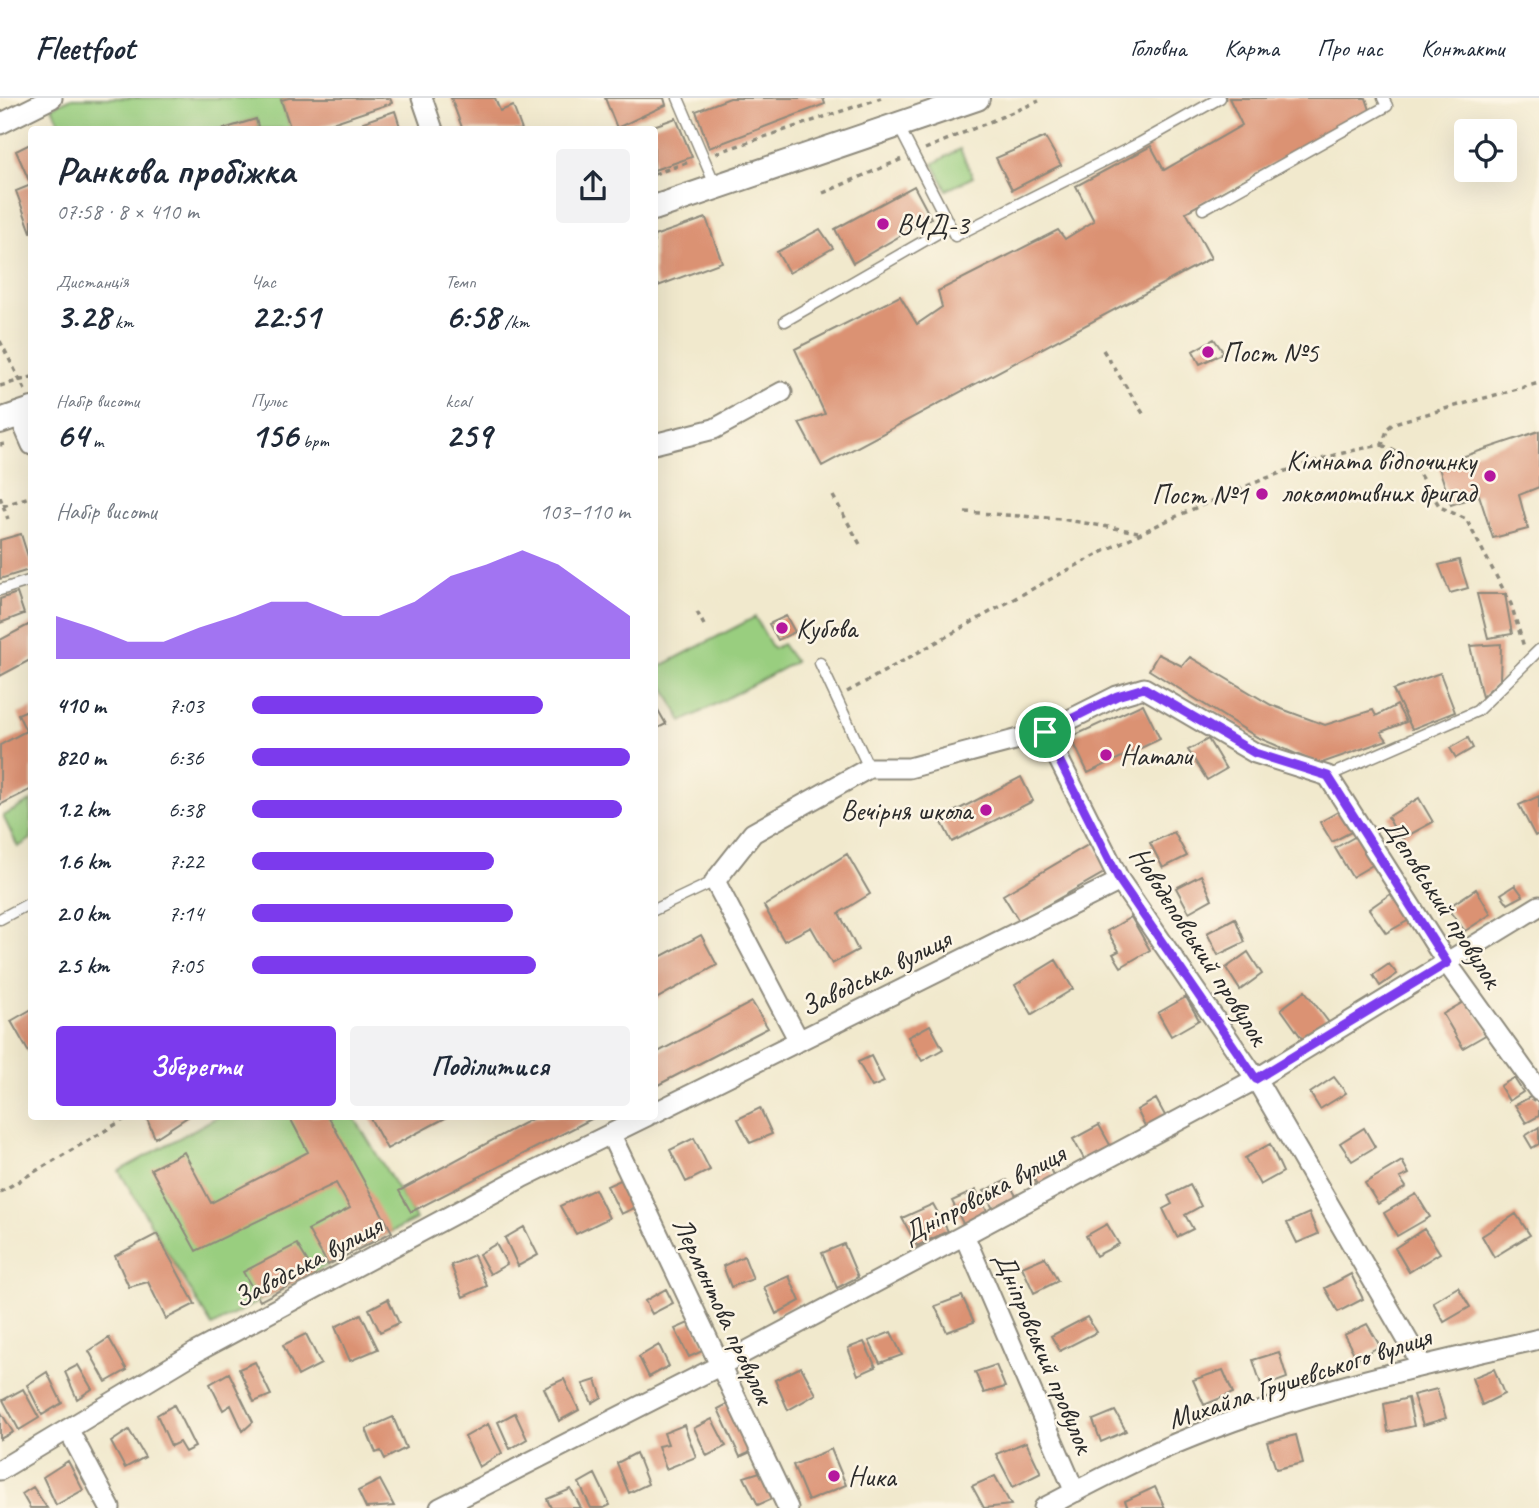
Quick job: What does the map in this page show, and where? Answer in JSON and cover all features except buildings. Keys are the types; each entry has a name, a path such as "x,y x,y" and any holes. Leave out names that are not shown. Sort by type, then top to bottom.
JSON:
{"street":[{"path":"0,124 52,98"},
{"path":"422,98 432,126"},
{"path":"658,207 977,98"},
{"path":"658,443 713,429 782,392"},
{"path":"20,411 28,434"},
{"path":"799,1041 715,881 753,833 869,768 909,768 1045,732 1117,696 1144,688 1255,753 1328,776"},
{"name":"Новодеповський провулок","path":"1045,732 1120,881 1256,1079 1422,1365"},
{"name":"Деповський провулок","path":"1328,776 1447,963 1539,1091"},
{"name":"Заводська вулиця","path":"658,1111 845,1021 1120,881"},
{"name":"Дніпровська вулиця","path":"440,1508 719,1366 1256,1079 1539,906"},
{"name":"Заводська вулиця","path":"0,1470 196,1352 521,1178 639,1120"},
{"name":"Лермонтова провулок","path":"611,1135 788,1508"},
{"name":"Дніпровський провулок","path":"964,1235 1075,1492"},
{"name":"Михайла Грушевського вулиця","path":"1044,1508 1194,1436 1321,1394 1422,1365 1539,1339"},
{"path":"68,1429 110,1508"}],"lane":[{"path":"678,98 716,187"},
{"path":"898,125 955,236 1140,143 1220,98"},
{"path":"1203,209 1387,106 1383,98"},
{"path":"785,321 950,226"},
{"path":"0,590 28,581"},
{"path":"1328,776 1477,711 1539,650"},
{"path":"820,663 869,768"},
{"path":"658,908 715,881"},
{"path":"0,919 28,904"}],"path":[{"path":"658,173 881,98"},
{"path":"823,193 1039,102"},
{"path":"0,341 22,379 20,411"},
{"path":"1103,350 1144,415"},
{"path":"0,386 28,378"},
{"path":"1382,444 1388,428 1394,423 1539,383"},
{"path":"836,698 1140,532 1276,474 1344,451 1382,444 1409,458 1440,506 1466,519 1511,604 1529,660"},
{"path":"833,496 861,545"},
{"path":"0,497 8,519"},
{"path":"3,506 28,497"},
{"path":"965,512 1061,519 1140,532"},
{"path":"698,612 704,625"},
{"path":"0,1192 123,1120"}],"green space":[{"path":"72,98 289,98 281,101 290,126 258,126 256,119 232,126 62,126 52,107"},
{"path":"960,149 973,177 947,190 933,164"},
{"path":"755,617 773,649 782,644 795,662 682,722 658,675 658,667"},
{"path":"28,803 28,841 18,847 3,816"},
{"path":"212,1120 356,1120 416,1219 212,1326 119,1171"}],"place":[{"name":"ВЧД-3","path":"883,224"},
{"name":"Пост №5","path":"1208,352"},
{"name":"Кімната відпочинку локомотивних бригад","path":"1490,476"},
{"name":"Пост №1","path":"1262,494"},
{"name":"Кубова","path":"782,628"},
{"name":"Натали","path":"1106,755"},
{"name":"Вечірня школа","path":"986,810"},
{"name":"Ника","path":"834,1476"}],"route":[{"path":"1144,688 1255,753 1328,776 1447,963 1256,1079 1120,881 1045,732 1117,696 1144,688"}]}
